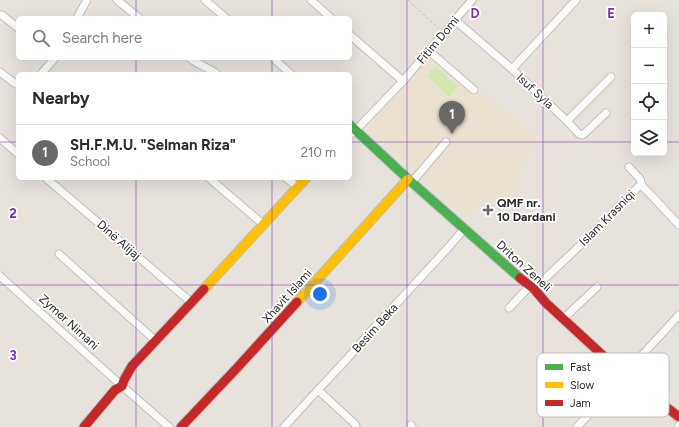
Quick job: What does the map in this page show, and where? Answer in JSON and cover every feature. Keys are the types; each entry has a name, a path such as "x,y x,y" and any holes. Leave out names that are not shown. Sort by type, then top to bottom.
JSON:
{"street":[{"path":"78,16 87,0"},
{"path":"117,0 137,16"},
{"path":"205,0 224,16"},
{"name":"Fitim Domi","path":"352,130 403,80 472,0"},
{"path":"512,69 576,0"},
{"path":"313,2 329,16"},
{"path":"2,15 16,26"},
{"name":"Isuf Syla","path":"455,20 512,69 579,134 582,135 585,133 606,113"},
{"path":"352,37 403,80"},
{"path":"429,51 474,90"},
{"path":"43,72 53,60"},
{"path":"192,60 197,64 214,72"},
{"path":"275,60 289,72"},
{"path":"0,72 16,84"},
{"path":"567,121 611,77"},
{"name":"Driton Zeneli","path":"352,130 465,228 515,274 532,287 546,303 601,353"},
{"path":"0,138 16,152"},
{"path":"410,180 446,142"},
{"path":"629,167 640,179 642,186"},
{"name":"Dinë Alijaj","path":"48,180 192,303"},
{"path":"210,180 264,225"},
{"path":"289,180 298,187"},
{"path":"84,427 115,390 122,386 132,366 192,303 304,180"},
{"name":"Xhavit Islami","path":"181,427 410,180"},
{"name":"Islam Krasniqi","path":"509,308 592,234 638,187 642,186 679,225"},
{"name":"Besim Beka","path":"284,427 447,250 465,228"},
{"path":"59,254 156,341"},
{"name":"Zymer Nimani","path":"0,276 169,427"},
{"path":"564,318 597,287"},
{"path":"643,353 679,315"},
{"path":"318,390 355,424 356,427"},
{"name":"Driton Zeneli","path":"669,408 679,416"},
{"path":"577,427 586,417"}],"path":[{"path":"408,0 444,34"}],"shaded area":[{"path":"433,50 537,139 518,174 508,210 488,194 466,217 367,129"}],"green space":[{"path":"436,66 458,86 449,97 427,76"}],"traffic: fast":[{"path":"352,127 408,179 520,278"}],"traffic: slow":[{"path":"297,302 408,179"},
{"path":"204,289 304,180"}],"traffic: jam":[{"path":"520,278 534,289 546,303 600,353"},
{"path":"84,427 115,390 122,386 132,366 204,289"},
{"path":"181,427 297,302"},
{"path":"669,409 679,417"}],"place":[{"name":"SH.F.M.U. \"Selman Riza\"","path":"452,134"},
{"name":"QMF nr. 10 Dardani","path":"488,210"}]}
